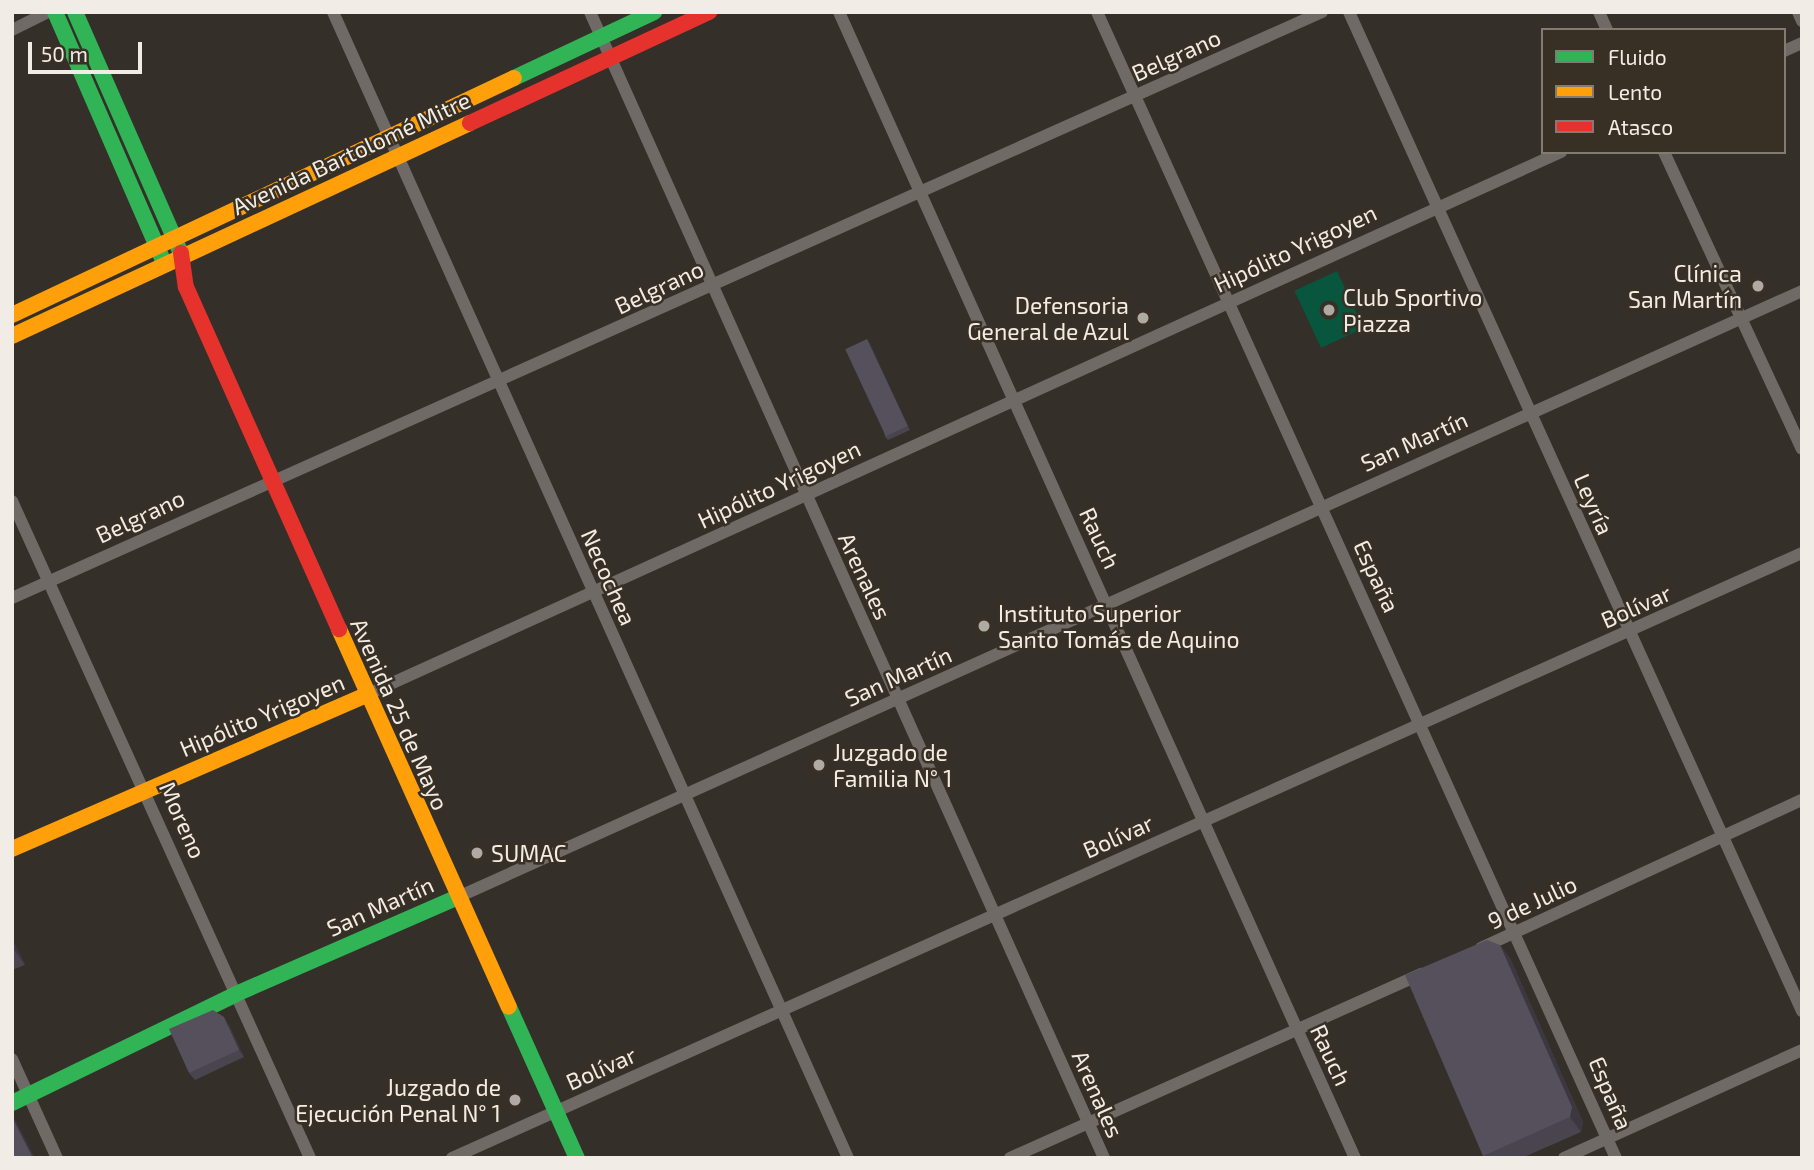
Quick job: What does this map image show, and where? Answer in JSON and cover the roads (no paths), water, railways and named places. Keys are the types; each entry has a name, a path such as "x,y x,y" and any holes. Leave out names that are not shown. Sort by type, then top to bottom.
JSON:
{"main road":[{"name":"Avenida 25 de Mayo","path":"55,12 165,265 186,287"},
{"name":"Avenida 25 de Mayo","path":"75,12 183,257 186,287 366,695 577,1158"},
{"name":"Avenida Bartolomé Mitre","path":"12,315 654,12"},
{"name":"Avenida Bartolomé Mitre","path":"12,335 709,12"},
{"name":"Hipólito Yrigoyen","path":"12,849 366,695"},
{"name":"San Martín","path":"12,1103 236,994 458,897"}],"street":[{"path":"12,30 48,12"},
{"name":"Necochea","path":"333,12 848,1158"},
{"name":"Arenales","path":"590,12 1104,1158"},
{"name":"Rauch","path":"839,12 1355,1158"},
{"name":"España","path":"1097,12 1227,305 1518,931 1616,1158"},
{"name":"Belgrano","path":"12,598 271,478 500,382 1322,12"},
{"name":"Leyría","path":"1349,12 1628,633 1724,837 1802,1012"},
{"path":"1599,12 1606,28"},
{"path":"1798,12 1802,21"},
{"path":"1786,50 1802,43"},
{"name":"Hipólito Yrigoyen","path":"366,695 593,595 1557,154"},
{"path":"1665,154 1802,449"},
{"name":"San Martín","path":"458,897 900,701 1802,291"},
{"name":"Moreno","path":"12,501 147,789 310,1158"},
{"name":"Bolívar","path":"452,1158 1802,553"},
{"name":"9 de Julio","path":"1469,953 1802,800"},
{"path":"1010,1158 1432,970"},
{"path":"1564,1158 1802,1050"},
{"path":"12,1059 57,1158"}],"place":[{"name":"Clínica San Martín","path":"1758,286"},
{"name":"Club Sportivo Piazza","path":"1329,310"},
{"name":"Defensoria General de Azul","path":"1143,318"},
{"name":"Instituto Superior Santo Tomás de Aquino","path":"984,626"},
{"name":"Juzgado de Familia N° 1","path":"819,765"},
{"name":"SUMAC","path":"477,853"},
{"name":"Juzgado de Ejecución Penal N° 1","path":"515,1100"}]}
